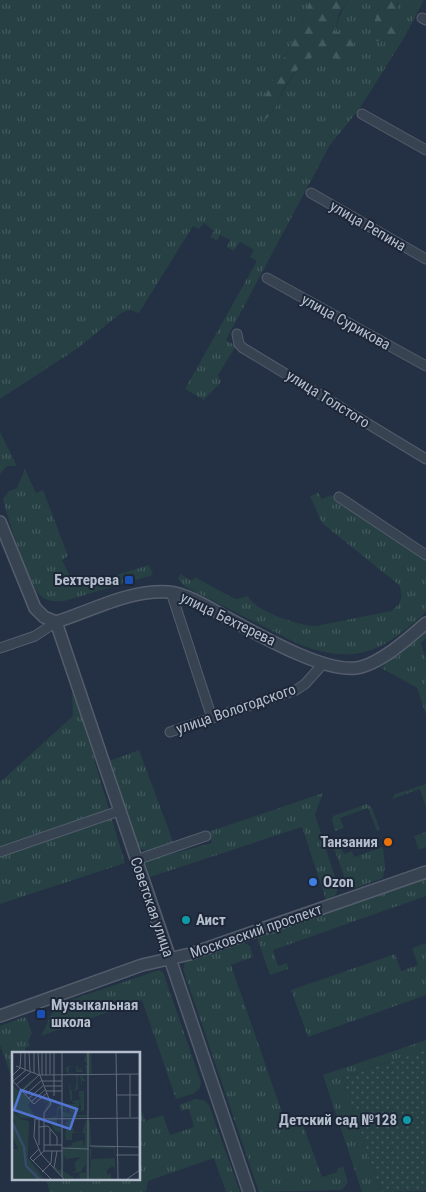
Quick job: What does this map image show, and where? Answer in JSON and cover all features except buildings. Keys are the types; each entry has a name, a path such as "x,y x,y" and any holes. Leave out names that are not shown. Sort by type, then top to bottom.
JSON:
{"street":[{"path":"362,114 426,150"},
{"name":"улица Репина","path":"311,193 426,259"},
{"name":"улица Сурикова","path":"267,278 426,366"},
{"name":"улица Толстого","path":"237,334 239,344 243,348 426,459"},
{"path":"339,497 426,555"},
{"path":"0,523 35,608 44,617 56,622"},
{"name":"улица Бехтерева","path":"0,648 35,636 56,622 130,598 157,592 171,592 208,607 323,664 356,668 368,664 397,647 424,625"},
{"path":"171,592 212,718"},
{"name":"Советская улица","path":"56,622 249,1192"},
{"name":"улица Вологодского","path":"170,732 296,690 305,684 323,664"},
{"path":"0,852 119,810"},
{"path":"136,860 206,836"},
{"name":"Московский проспект","path":"0,1016 142,965 190,954 426,872"}],"green space":[{"path":"0,0 310,0 300,26 262,102 264,120 274,110 292,76 307,61 324,50 337,60 336,28 340,15 349,0 380,0 374,24 400,33 397,0 424,0 404,38 360,108 330,145 226,340 236,346 218,375 221,382 204,400 185,389 257,261 250,257 254,250 240,242 234,251 227,247 230,240 220,235 217,241 210,237 214,231 204,223 199,229 193,226 139,313 130,310 121,313 78,348 0,399"},
{"path":"310,0 349,0 339,13 335,31 350,36 356,51 352,63 337,60 324,50 301,66 284,88 273,110 263,121 262,102 300,26"},
{"path":"380,0 397,0 400,33 389,42 376,41 374,24"},
{"path":"0,432 17,466 7,466 0,474"},
{"path":"25,469 36,493 43,490 68,556 62,560 73,582 79,580 82,586 149,565 153,575 64,601 50,600 41,596 24,563 3,499 9,491 17,488"},
{"path":"318,493 322,499 331,495 426,560 426,612 396,637 381,646 352,654 318,651 298,644 184,586 178,579 180,574 192,581 195,577 231,597 237,599 248,596 259,607 278,617 309,625 316,626 391,611 401,600 399,585 322,523 310,496"},
{"path":"426,627 426,638 421,643 426,659 426,715 417,688 381,668"},
{"path":"72,693 79,708 125,863 0,904 0,782 73,716"},
{"path":"139,750 174,844 148,851 139,849 109,761"},
{"path":"426,784 426,807 420,789 392,799 395,794"},
{"path":"323,793 315,815 338,886 336,895 326,900 302,827 150,877 145,861 212,843 208,832"},
{"path":"367,804 372,808 380,830 377,831 368,808 340,818 344,828 335,831 332,820 333,816"},
{"path":"426,832 426,847 419,850 414,836"},
{"path":"340,846 344,854 352,851 354,857 383,847 385,867 383,878 353,889 348,888 334,848"},
{"path":"426,875 426,896 273,950 278,966 287,963 288,969 270,975 258,941 258,935"},
{"path":"243,942 250,946 253,957 231,965 287,1127 302,1122 322,1177 337,1172 337,1169 343,1166 348,1182 342,1190 259,1192 183,969 185,962"},
{"path":"426,943 426,995 308,1037 291,990 395,954 401,971 418,965 412,948"},
{"path":"159,970 163,972 201,1082 200,1088 193,1094 176,1099 142,1000 41,1036 56,1005"},
{"path":"24,1017 27,1019 32,1033 28,1041 30,1046 25,1048 26,1052 12,1052 12,1078 0,1045 0,1026"},
{"path":"426,1040 426,1049 342,1078 381,1192 362,1192 323,1075"},
{"path":"426,1049 426,1191 381,1192 342,1078"},
{"path":"195,1099 204,1100 209,1105 240,1192 226,1192 214,1158 148,1181 146,1191 143,1192 50,1192 46,1180 140,1180 140,1105 145,1121 163,1115 170,1135 194,1127 189,1109 181,1111 179,1105"}],"place":[{"name":"Бехтерева","path":"129,580"},
{"name":"Танзания","path":"388,842"},
{"name":"Ozon","path":"313,882"},
{"name":"Аист","path":"186,920"},
{"name":"Музыкальная школа","path":"41,1014"},
{"name":"Детский сад №128","path":"407,1120"}]}
